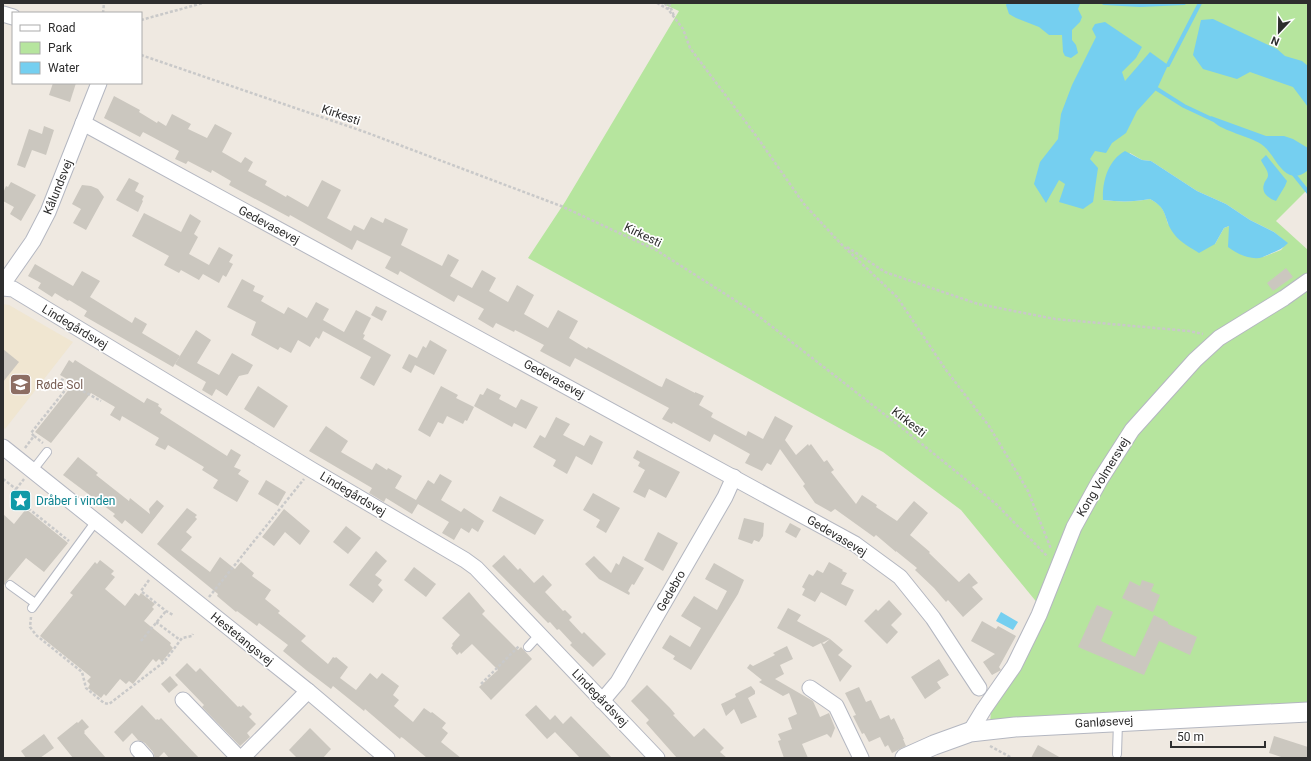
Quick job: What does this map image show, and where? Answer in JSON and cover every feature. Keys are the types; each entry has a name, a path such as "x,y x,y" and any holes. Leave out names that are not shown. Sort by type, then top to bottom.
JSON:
{"street":[{"name":"Kålundsvej","path":"3,284 33,241 48,212 99,84"},
{"name":"Gedevasevej","path":"83,123 855,544 900,577 933,618 979,688"},
{"name":"Kong Volmersvej","path":"976,731 984,709 1014,666 1039,614 1074,528 1100,480 1132,430 1195,360 1219,338 1284,298 1308,281"},
{"name":"Lindegårdsvej","path":"3,288 13,289 312,470 465,560 476,568 657,758"},
{"name":"Hestetangsvej","path":"3,447 308,691 377,755"},
{"name":"Gedebro","path":"602,701 618,682 721,503 734,477"},
{"path":"810,688 836,706 861,758"},
{"path":"242,758 308,691"},
{"path":"183,700 239,758"},
{"name":"Ganløsevej","path":"905,758 934,745 976,731 1015,727 1308,712"}],"lane":[{"path":"32,470 47,452"},
{"path":"10,585 34,606 96,521"},
{"path":"528,647 539,635"},
{"path":"1116,754 1118,722"}],"path":[{"path":"142,20 203,3"},
{"path":"658,3 668,9 683,29 690,48 757,137 804,204 841,244 897,297 946,370 989,426 1028,491 1058,568"},
{"path":"665,3 674,18"},
{"path":"669,3 674,18"},
{"name":"Kirkesti","path":"142,55 365,132 554,203 656,250 752,311 907,432 996,504 1058,568"},
{"path":"841,244 885,272 978,304 1055,319 1189,331 1219,338"},
{"path":"61,379 101,402"},
{"path":"17,458 34,436 31,432 70,384"},
{"path":"202,606 312,470"},
{"path":"3,479 16,489 12,499 13,502 18,500 77,547"},
{"path":"157,570 141,591 166,611 173,614"},
{"path":"34,606 30,627 36,635 82,672 86,688 104,703 109,704 164,662 182,638 192,636 193,634"},
{"path":"141,641 166,611"},
{"path":"156,622 180,640"},
{"path":"481,684 522,643 528,647"},
{"path":"976,731 984,743 1012,758"}],"shaded area":[{"name":"Røde Sol","path":"3,304 9,305 73,342 5,429 3,427"}],"green space":[{"path":"661,3 1308,3 1308,189 1276,221 1308,250 1308,706 990,723 991,711 1039,605 961,510 883,452 528,258 565,202 679,11","holes":["1130,153 1142,160 1151,161 1197,191 1226,204 1250,220 1274,232 1287,243 1281,250 1263,257 1242,255 1229,226 1224,228 1215,244 1168,224 1162,209 1158,204 1150,199 1138,201 1103,200"]}],"water":[{"path":"1007,3 1086,3 1080,4 1078,9 1082,17 1080,22 1072,30 1072,40 1076,45 1078,53 1071,58 1065,56 1063,52 1062,35 1049,35 1039,27 1009,14 1006,5"},
{"path":"1213,19 1277,49 1285,56 1302,61 1308,66 1308,107 1293,87 1250,72 1237,79 1203,69 1193,55 1201,20"},
{"path":"1105,22 1142,47 1136,58 1122,72 1125,81 1150,52 1168,65 1157,89 1137,111 1126,133 1112,143 1106,153 1095,151 1090,159 1098,168 1093,202 1083,209 1059,202 1065,184 1059,180 1046,203 1034,184 1040,162 1058,139 1061,114 1072,85 1096,37 1092,29 1095,24"},
{"path":"1211,116 1266,136 1284,136 1293,139 1308,148 1307,171 1303,174 1295,176 1290,175 1282,169 1269,151 1261,144 1250,138 1223,128 1214,122"},
{"path":"1125,151 1142,160 1151,161 1197,191 1226,204 1250,220 1274,232 1288,243 1284,247 1263,257 1254,258 1245,256 1228,247 1229,226 1224,228 1215,244 1199,253 1176,237 1170,228 1163,211 1150,199 1138,201 1103,200 1107,172 1114,160"},
{"path":"1266,155 1287,181 1276,201 1268,197 1263,190 1264,184 1268,178 1268,173 1261,160"},
{"path":"1001,612 1018,622 1013,630 996,621"}],"building":[{"path":"53,84 76,84 70,102 49,95"},
{"path":"114,96 140,110 139,112 157,123 158,121 166,126 172,114 191,124 188,129 207,138 215,124 232,133 222,152 241,163 245,157 253,162 248,171 267,181 265,185 308,207 322,180 341,190 327,218 351,231 354,225 364,230 371,217 383,223 385,218 408,229 401,245 442,266 448,254 459,260 450,276 472,288 482,270 496,278 489,291 508,302 517,285 534,295 524,314 548,328 558,310 578,321 569,338 587,349 588,347 659,386 662,387 666,378 704,396 699,405 713,413 711,417 746,436 748,431 763,439 775,416 793,426 785,440 796,455 808,444 809,446 811,444 824,462 827,460 834,470 831,472 856,504 862,495 877,505 876,507 897,521 914,501 928,513 910,535 930,552 929,553 959,582 969,573 978,583 972,587 983,599 963,617 948,600 946,602 915,570 917,568 876,535 874,537 835,509 831,512 815,503 803,486 805,484 780,449 771,465 767,463 762,471 745,463 750,454 714,434 710,442 673,422 672,424 662,419 669,408 575,358 570,367 540,351 544,345 515,330 514,332 496,323 493,328 478,319 484,309 458,295 454,302 400,271 398,275 385,268 391,257 357,240 352,250 290,215 289,217 229,185 231,181 212,170 211,173 188,161 186,164 175,159 179,151 143,132 140,137 104,118"},
{"path":"44,126 54,130 46,155 32,150 25,168 17,165 29,129 42,134"},
{"path":"129,178 139,183 135,191 144,196 138,212 116,200"},
{"path":"11,182 36,195 21,221 10,214 14,207 3,201 3,193 6,186 8,187"},
{"path":"82,185 91,186 98,189 104,197 86,230 73,223 81,209 72,204"},
{"path":"144,213 181,232 190,214 201,221 194,234 198,237 189,254 209,265 219,247 233,255 229,262 233,264 226,277 223,275 219,283 203,274 199,280 181,270 179,273 164,265 169,256 132,236"},
{"path":"35,264 73,286 82,271 100,281 90,297 132,323 135,317 147,324 142,333 180,356 173,367 84,316 87,311 69,300 68,301 55,293 52,297 38,288 41,283 28,276"},
{"path":"1286,268 1293,277 1273,291 1267,283"},
{"path":"242,279 255,286 253,291 264,296 261,301 284,314 288,307 307,318 316,302 329,309 323,320 344,332 356,310 371,318 363,334 365,335 363,339 391,355 374,386 360,378 371,357 323,331 319,339 316,337 310,347 298,340 291,353 280,347 278,350 251,335 256,322 227,307"},
{"path":"376,306 387,311 382,321 371,315"},
{"path":"196,330 211,340 197,363 219,375 232,353 253,365 248,374 239,376 227,396 216,389 212,396 202,390 206,382 175,364"},
{"path":"430,340 447,350 434,375 415,365 411,373 402,368 409,354 417,358 423,346 426,348"},
{"path":"3,349 19,362 3,382"},
{"path":"69,360 73,363 75,360 144,403 147,398 159,404 158,406 162,409 160,413 227,456 231,449 241,455 234,467 241,470 238,474 249,481 237,502 213,488 218,480 202,470 204,467 168,445 165,450 155,445 159,438 122,416 120,421 110,415 115,407 91,393 51,443 35,432 74,383 60,375"},
{"path":"258,386 288,406 274,428 244,409"},
{"path":"441,386 458,395 456,398 474,407 467,421 465,420 463,424 447,416 443,424 438,422 430,437 418,430"},
{"path":"487,388 501,395 499,399 516,408 521,399 538,407 526,429 514,423 512,427 474,406 480,394 483,395"},
{"path":"556,417 570,424 563,435 584,446 590,435 603,442 592,465 576,456 567,474 553,466 556,460 533,447 540,435 545,438"},
{"path":"326,426 348,441 341,452 372,470 376,463 387,470 388,468 402,476 395,488 416,500 428,480 434,484 440,474 452,481 441,500 461,512 464,508 484,521 478,532 472,528 469,533 461,528 454,540 442,533 449,522 418,504 412,514 386,498 384,502 369,493 372,488 309,451"},
{"path":"637,450 680,472 666,498 649,489 645,498 633,492 645,470 638,466 640,462 633,458"},
{"path":"78,457 98,473 96,475 129,501 130,498 150,514 149,509 157,500 164,506 142,534 125,520 122,524 113,516 115,514 63,475"},
{"path":"266,480 286,492 278,506 258,494"},
{"path":"593,493 620,508 606,533 596,527 600,520 583,510"},
{"path":"500,496 544,520 535,535 492,511"},
{"path":"187,508 197,515 195,517 197,519 186,532 192,537 181,550 210,572 220,557 235,569 241,562 254,573 252,576 271,590 265,599 280,611 278,613 306,636 301,641 328,664 333,657 336,657 348,667 340,678 356,690 370,673 377,679 382,673 399,686 393,695 399,700 394,706 413,722 424,708 431,713 432,712 446,723 442,728 448,733 441,742 461,758 427,758 403,738 401,737 400,739 365,709 364,711 333,686 331,689 306,670 283,651 288,645 259,623 257,626 237,611 236,612 217,596 218,594 157,544"},
{"path":"26,509 68,543 44,572 26,558 3,587 3,514 14,524"},
{"path":"284,509 310,531 300,545 285,532 274,546 262,537"},
{"path":"744,518 764,523 763,536 759,542 754,540 752,544 738,539"},
{"path":"790,523 801,529 796,538 785,532"},
{"path":"346,526 361,538 348,554 333,542"},
{"path":"658,532 678,543 663,571 644,560"},
{"path":"376,551 387,561 375,575 382,580 378,585 383,590 373,603 349,585"},
{"path":"504,555 518,570 520,568 534,583 543,575 552,585 545,592 563,611 565,610 572,617 569,620 582,634 584,632 606,654 593,667 570,645 572,643 559,629 557,630 550,622 548,623 492,566"},
{"path":"594,556 611,573 616,563 619,565 623,556 644,568 634,585 632,584 628,591 630,593 629,595 599,579 585,564"},
{"path":"100,560 114,571 111,574 115,577 105,589 125,606 135,593 139,596 141,593 155,604 152,607 154,609 144,621 171,643 170,645 173,648 162,662 159,659 156,662 153,659 133,684 129,681 126,684 120,679 106,696 104,694 101,698 88,688 90,684 87,681 91,677 40,636 73,595 70,593 95,562 97,564"},
{"path":"829,562 847,573 841,584 854,590 846,606 821,592 815,602 802,595 805,589 802,587 809,574 813,576 817,570 823,573"},
{"path":"714,563 744,580 738,594 691,670 673,659 675,656 662,648 670,635 690,647 701,628 681,616 694,596 717,610 727,591 705,579"},
{"path":"414,567 436,584 426,597 404,580"},
{"path":"1142,580 1154,584 1151,591 1160,595 1153,612 1122,598 1130,581 1140,586"},
{"path":"469,592 485,611 482,614 518,650 521,647 532,659 491,700 479,687 498,670 472,644 461,654 460,652 457,655 451,648 453,645 452,644 460,635 442,618"},
{"path":"889,600 902,614 891,625 898,632 887,644 864,621 876,609 878,611"},
{"path":"1097,605 1113,612 1101,641 1135,657 1154,615 1168,622 1168,624 1197,637 1190,655 1159,641 1144,675 1078,647"},
{"path":"788,608 801,615 797,621 830,639 843,650 838,655 852,666 840,682 821,643 813,647 777,628"},
{"path":"982,621 996,629 998,626 1016,636 999,667 1001,670 992,675 983,662 995,654 971,641"},
{"path":"787,646 793,659 780,665 784,674 775,679 813,701 820,717 829,713 835,728 831,738 827,734 802,744 808,758 784,758 778,741 781,740 778,734 792,729 788,718 797,714 789,693 783,696 759,682 762,680 747,668 750,664 753,666 775,655 773,653"},
{"path":"939,659 949,675 937,682 941,688 925,699 911,677"},
{"path":"187,663 196,672 200,668 238,707 243,705 252,714 249,717 256,724 247,733 250,737 240,746 202,707 204,705 175,675"},
{"path":"170,676 178,685 169,693 161,684"},
{"path":"647,685 670,708 675,714 673,715 694,737 704,728 724,748 720,752 727,758 677,758 646,723 649,720 631,701"},
{"path":"751,686 755,691 755,694 748,698 757,717 741,724 734,709 726,716 721,704 736,697 735,694"},
{"path":"859,687 866,702 871,700 880,719 889,715 891,720 894,718 906,746 892,753 888,745 885,747 880,737 869,742 864,733 862,734 853,716 856,715 845,693"},
{"path":"142,705 156,720 161,718 199,758 169,758 164,752 158,758 155,758 153,752 145,743 138,740 132,733 123,742 114,732"},
{"path":"536,705 550,720 555,715 563,724 571,716 612,758 580,758 555,732 547,739 525,715"},
{"path":"82,719 89,727 84,731 84,733 106,758 73,758 57,738"},
{"path":"310,728 331,749 323,758 297,758 289,750"},
{"path":"44,734 54,748 40,758 26,758 21,751"},
{"path":"1274,736 1308,747 1308,758 1284,758 1269,753"},
{"path":"1038,745 1061,758 1031,758"}],"waterway":[{"path":"1104,3 1140,5 1184,3"},
{"path":"1168,65 1200,3"},
{"path":"1157,89 1184,106 1218,122"},
{"path":"1292,172 1308,192"}],"place":[{"name":"Røde Sol","path":"21,385"},
{"name":"Dråber i vinden","path":"21,501"}]}
